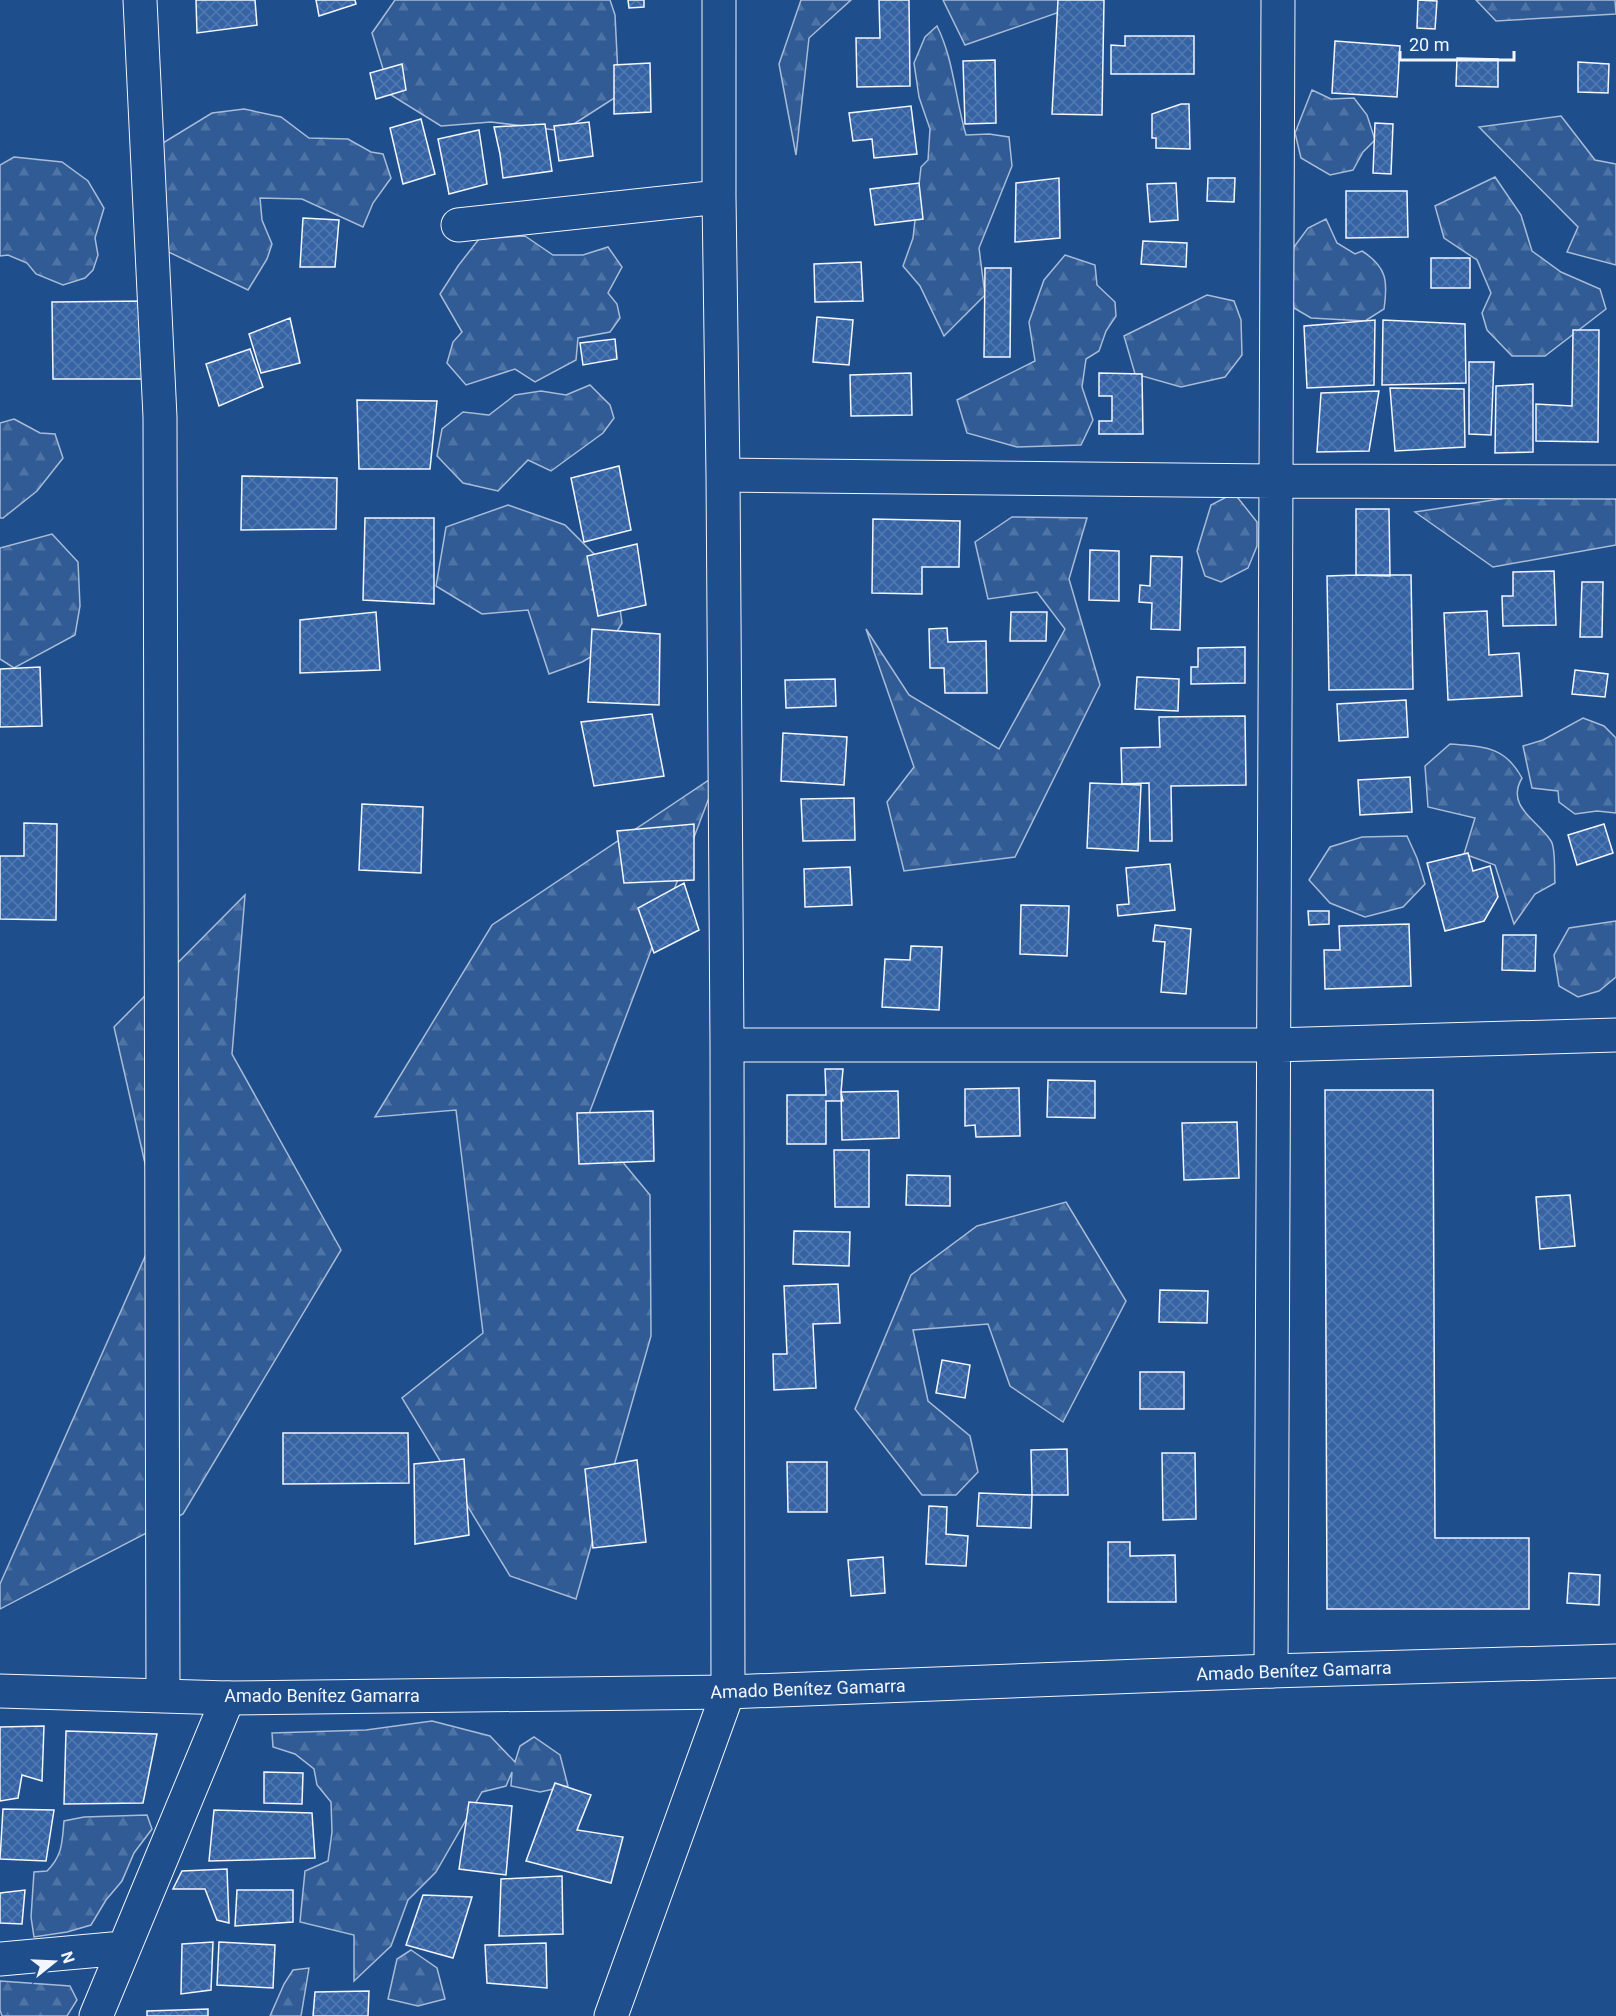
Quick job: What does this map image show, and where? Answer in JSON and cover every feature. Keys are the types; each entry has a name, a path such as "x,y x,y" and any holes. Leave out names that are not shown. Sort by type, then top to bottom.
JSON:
{"street":[{"path":"140,0 160,417 163,1695"},
{"path":"611,2016 728,1692 727,1045 719,0"},
{"path":"1271,1671 1278,0"},
{"path":"458,225 719,197"},
{"path":"723,475 1616,482"},
{"path":"727,1045 1273,1045 1616,1035"},
{"name":"Amado Benítez Gamarra","path":"0,1691 228,1698 728,1692 1271,1671 1616,1661"},
{"path":"96,2016 228,1698"},
{"path":"0,1959 123,1948"}],"green space":[{"path":"395,0 610,0 615,15 619,95 563,131 491,122 441,126 391,95 372,33"},
{"path":"801,0 851,0 809,38 796,155 779,64"},
{"path":"943,0 1062,0 1071,8 965,45"},
{"path":"1476,0 1615,0 1616,14 1496,21"},
{"path":"937,26 951,66 966,135 989,134 1009,137 1012,166 979,248 985,295 944,336 920,286 903,266 913,238 921,167 928,160 930,129 919,97 914,63 925,37"},
{"path":"1312,90 1331,99 1354,98 1367,115 1375,140 1363,152 1353,170 1330,175 1301,158 1295,133"},
{"path":"244,109 281,117 309,138 348,139 371,152 383,154 391,178 373,203 363,227 302,199 260,198 262,220 272,244 267,259 248,290 154,245 158,146 212,113"},
{"path":"1561,116 1595,160 1616,164 1616,265 1567,252 1578,227 1479,127"},
{"path":"14,157 62,162 88,181 104,208 95,238 98,255 93,270 85,278 63,285 36,274 27,263 8,255 0,256 0,165"},
{"path":"1495,177 1521,215 1532,251 1561,272 1600,289 1606,309 1545,356 1512,356 1487,330 1482,313 1491,293 1477,260 1444,238 1435,206"},
{"path":"1326,219 1337,243 1355,254 1362,251 1377,263 1384,276 1386,290 1384,309 1365,321 1311,318 1294,308 1289,275 1291,251 1308,228"},
{"path":"525,236 553,255 583,255 608,247 622,267 608,293 617,304 620,318 610,332 578,338 576,360 535,382 515,369 466,385 447,363 453,342 462,332 440,294 479,239"},
{"path":"1065,255 1095,265 1097,285 1115,302 1116,316 1106,331 1099,351 1086,359 1082,387 1093,420 1081,445 1017,447 967,433 957,400 1035,361 1029,322 1044,280"},
{"path":"1207,295 1234,301 1241,320 1242,355 1225,377 1181,387 1135,374 1124,336"},
{"path":"590,385 610,405 614,418 603,433 551,471 528,460 498,491 463,483 437,456 442,429 463,412 489,415 515,395 541,391 566,395"},
{"path":"14,419 40,433 55,434 63,458 37,491 0,518 0,423"},
{"path":"1598,484 1616,488 1616,545 1493,567 1415,512"},
{"path":"1234,493 1257,522 1257,546 1248,568 1221,582 1205,576 1197,551 1211,505"},
{"path":"508,505 565,525 600,560 592,590 618,595 622,623 608,647 582,662 549,674 528,610 482,614 436,586 446,527"},
{"path":"1012,517 1087,518 1069,579 1100,685 1015,857 904,871 887,802 914,767 866,629 909,695 999,749 1065,629 1037,592 988,599 975,542"},
{"path":"52,534 78,562 80,606 75,635 14,668 0,659 0,548"},
{"path":"1583,718 1604,726 1616,738 1616,813 1597,811 1575,814 1559,802 1558,791 1532,788 1523,746 1543,740"},
{"path":"1450,744 1483,747 1508,759 1522,778 1518,788 1520,805 1553,844 1555,883 1535,894 1514,924 1495,865 1464,854 1475,818 1428,807 1425,766"},
{"path":"718,774 587,1119 650,1195 651,1336 576,1599 510,1576 402,1398 483,1333 456,1110 375,1117 492,925"},
{"path":"1407,836 1425,884 1403,907 1365,917 1330,903 1309,880 1330,847 1362,837"},
{"path":"245,895 232,1054 341,1250 183,1514 0,1609 0,1584 159,1225 114,1027"},
{"path":"1616,921 1616,977 1599,991 1578,997 1559,986 1554,955 1569,928"},
{"path":"1066,1202 1126,1301 1063,1422 1010,1386 988,1324 913,1330 928,1401 970,1436 978,1472 956,1495 922,1495 855,1409 911,1275 977,1226"},
{"path":"432,1721 490,1736 515,1762 520,1746 534,1737 560,1755 568,1786 540,1792 511,1786 512,1772 506,1786 482,1792 436,1872 408,1900 391,1946 354,1981 354,1935 300,1922 305,1871 328,1861 332,1832 331,1802 317,1785 314,1769 295,1754 273,1747 272,1733 366,1730"},
{"path":"147,1815 152,1829 134,1853 122,1881 106,1900 91,1925 67,1932 34,1937 31,1917 34,1872 47,1871 56,1859 61,1848 64,1821 84,1817"},
{"path":"411,1950 437,1968 445,1999 418,2006 388,1999 397,1959"},
{"path":"309,1968 301,2016 270,2016 293,1970"},
{"path":"0,1981 70,1986 77,2000 67,2016 2,2016"}],"building":[{"path":"196,0 255,0 257,25 197,33"},
{"path":"316,0 355,0 356,4 319,16"},
{"path":"628,0 644,0 644,7 629,8"},
{"path":"879,0 909,0 910,86 857,87 856,38 880,38"},
{"path":"1058,0 1104,0 1102,115 1052,114"},
{"path":"1418,0 1437,1 1435,29 1417,28"},
{"path":"1125,36 1194,36 1194,74 1111,74 1111,45 1125,46"},
{"path":"1335,41 1400,46 1397,97 1332,93"},
{"path":"1457,58 1498,59 1498,87 1456,86"},
{"path":"995,60 996,123 965,124 963,61"},
{"path":"1578,62 1609,64 1608,93 1578,92"},
{"path":"650,63 651,112 614,114 614,65"},
{"path":"402,64 406,90 376,99 370,73"},
{"path":"1181,104 1189,104 1190,149 1156,148 1156,138 1152,138 1152,114"},
{"path":"911,106 917,154 874,158 872,139 853,141 849,113"},
{"path":"421,119 435,174 403,184 390,128"},
{"path":"589,122 593,156 559,161 554,126"},
{"path":"1375,123 1393,124 1391,174 1373,173"},
{"path":"545,124 552,171 503,178 494,127"},
{"path":"479,130 487,184 449,194 438,139"},
{"path":"1059,178 1060,238 1015,242 1016,183"},
{"path":"1208,178 1235,178 1234,202 1207,201"},
{"path":"919,183 923,219 875,225 870,189"},
{"path":"1176,183 1178,220 1150,222 1147,184"},
{"path":"1346,191 1407,191 1408,237 1346,238"},
{"path":"303,218 339,220 335,267 300,267"},
{"path":"1143,241 1187,243 1186,267 1141,264"},
{"path":"1431,258 1470,258 1470,288 1431,288"},
{"path":"861,262 863,301 815,302 814,264"},
{"path":"985,268 1011,268 1010,357 984,357"},
{"path":"147,301 147,379 53,379 52,302"},
{"path":"817,317 853,320 849,365 813,362"},
{"path":"290,318 300,363 261,373 249,334"},
{"path":"1375,320 1374,385 1307,388 1304,326"},
{"path":"1383,320 1465,324 1466,383 1382,385"},
{"path":"1573,330 1599,330 1598,442 1536,441 1536,404 1572,406"},
{"path":"615,339 617,359 583,365 580,343"},
{"path":"250,349 263,387 219,406 206,364"},
{"path":"1469,362 1494,362 1491,435 1469,434"},
{"path":"911,373 912,415 851,416 850,375"},
{"path":"1099,373 1142,374 1143,434 1099,434 1099,421 1112,421 1112,396 1099,396"},
{"path":"1533,384 1533,452 1495,453 1496,386"},
{"path":"1390,388 1464,389 1465,447 1395,451"},
{"path":"1379,391 1369,451 1317,452 1321,393"},
{"path":"357,400 437,401 430,469 359,469"},
{"path":"619,466 631,530 584,542 571,478"},
{"path":"242,476 337,478 336,529 241,530"},
{"path":"1356,509 1389,509 1390,576 1356,575"},
{"path":"365,518 434,518 434,604 363,600"},
{"path":"873,519 960,521 959,567 922,567 922,594 872,593"},
{"path":"637,544 646,605 598,616 587,556"},
{"path":"1090,550 1119,551 1119,601 1089,600"},
{"path":"1151,556 1182,557 1180,630 1151,629 1152,603 1139,602 1140,585 1150,586"},
{"path":"1554,571 1556,625 1503,626 1502,596 1513,596 1513,572"},
{"path":"1411,575 1413,689 1329,690 1327,576"},
{"path":"1582,582 1603,582 1602,637 1580,637"},
{"path":"1487,611 1489,655 1519,653 1522,696 1448,700 1444,613"},
{"path":"376,612 380,670 300,673 300,620"},
{"path":"1011,612 1047,612 1046,641 1010,641"},
{"path":"947,628 948,642 986,641 987,693 945,693 944,668 930,668 929,629"},
{"path":"592,629 660,634 659,705 588,702"},
{"path":"1245,647 1245,683 1191,684 1191,667 1198,667 1198,648"},
{"path":"40,667 42,726 0,727 0,669"},
{"path":"1575,670 1608,674 1605,697 1572,694"},
{"path":"1137,677 1179,679 1178,711 1135,709"},
{"path":"835,679 836,706 786,708 785,680"},
{"path":"1406,700 1408,737 1339,741 1337,704"},
{"path":"652,714 664,776 594,786 581,722"},
{"path":"1245,716 1246,785 1171,786 1172,841 1150,841 1149,783 1122,784 1121,748 1160,747 1159,717"},
{"path":"783,733 847,737 844,785 781,781"},
{"path":"1410,777 1412,812 1360,815 1358,780"},
{"path":"1090,783 1141,785 1138,851 1087,848"},
{"path":"854,798 855,840 803,841 801,799"},
{"path":"362,804 423,807 421,873 359,870"},
{"path":"24,823 57,824 56,920 0,919 0,856 24,856"},
{"path":"694,824 694,880 624,883 617,831"},
{"path":"1604,824 1613,853 1577,865 1568,835"},
{"path":"1468,853 1473,871 1490,866 1498,897 1484,921 1445,931 1427,863"},
{"path":"1170,864 1175,910 1118,916 1117,905 1129,904 1126,868"},
{"path":"850,867 852,905 805,907 804,869"},
{"path":"684,883 699,930 654,953 638,908"},
{"path":"1021,905 1069,906 1067,956 1020,954"},
{"path":"1308,911 1329,911 1329,924 1309,925"},
{"path":"1409,924 1411,986 1325,989 1324,950 1340,950 1339,926"},
{"path":"1155,925 1191,929 1186,994 1161,992 1165,942 1153,941"},
{"path":"1503,935 1536,935 1535,971 1502,970"},
{"path":"911,946 942,947 939,1010 882,1007 885,959 910,960"},
{"path":"825,1069 843,1069 841,1092 843,1101 826,1101 826,1144 787,1144 787,1095 826,1095"},
{"path":"1048,1080 1095,1081 1095,1118 1047,1117"},
{"path":"1019,1088 1020,1136 976,1137 975,1125 965,1126 965,1089"},
{"path":"1325,1090 1433,1090 1435,1538 1529,1538 1529,1609 1327,1609"},
{"path":"898,1091 899,1138 842,1140 841,1092"},
{"path":"653,1111 654,1161 579,1164 577,1113"},
{"path":"1237,1122 1239,1178 1184,1180 1182,1123"},
{"path":"834,1150 869,1150 869,1207 835,1207"},
{"path":"907,1175 950,1176 950,1206 906,1205"},
{"path":"1570,1195 1575,1246 1540,1249 1536,1197"},
{"path":"794,1231 850,1232 849,1266 793,1264"},
{"path":"838,1284 840,1323 813,1324 816,1388 774,1390 773,1354 787,1354 784,1286"},
{"path":"1160,1290 1208,1291 1207,1323 1159,1322"},
{"path":"942,1360 970,1365 965,1398 936,1393"},
{"path":"1140,1372 1184,1372 1184,1409 1140,1409"},
{"path":"283,1433 408,1433 409,1483 283,1484"},
{"path":"1067,1449 1068,1495 1032,1495 1031,1450"},
{"path":"1162,1453 1195,1453 1196,1519 1163,1520"},
{"path":"464,1459 469,1535 415,1544 414,1464"},
{"path":"637,1460 646,1542 593,1548 585,1469"},
{"path":"787,1462 827,1462 827,1512 788,1512"},
{"path":"979,1493 1032,1495 1031,1528 977,1526"},
{"path":"929,1506 947,1507 946,1534 968,1536 966,1566 926,1564"},
{"path":"1108,1542 1130,1542 1130,1556 1175,1555 1176,1602 1108,1602"},
{"path":"883,1557 885,1593 851,1596 848,1560"},
{"path":"1569,1573 1600,1575 1599,1605 1567,1603"},
{"path":"44,1726 42,1781 22,1775 18,1798 0,1801 0,1727"},
{"path":"66,1731 157,1734 143,1803 64,1804"},
{"path":"264,1772 303,1773 302,1804 264,1803"},
{"path":"555,1783 591,1795 577,1830 623,1837 611,1883 526,1861"},
{"path":"469,1802 512,1806 506,1875 459,1869"},
{"path":"3,1809 54,1810 46,1861 0,1859"},
{"path":"214,1810 312,1813 315,1858 209,1861"},
{"path":"227,1869 229,1923 217,1920 205,1889 173,1889 182,1871"},
{"path":"562,1876 563,1934 499,1936 501,1879"},
{"path":"25,1890 22,1924 0,1923 0,1893"},
{"path":"237,1890 293,1890 293,1922 235,1926"},
{"path":"423,1895 472,1897 453,1958 406,1945"},
{"path":"213,1942 211,1990 181,1994 182,1944"},
{"path":"219,1942 275,1945 273,1988 217,1985"},
{"path":"546,1943 547,1988 487,1983 485,1945"},
{"path":"369,1991 368,2016 313,2016 315,1992"},
{"path":"208,2009 208,2016 147,2016 147,2011"}]}
